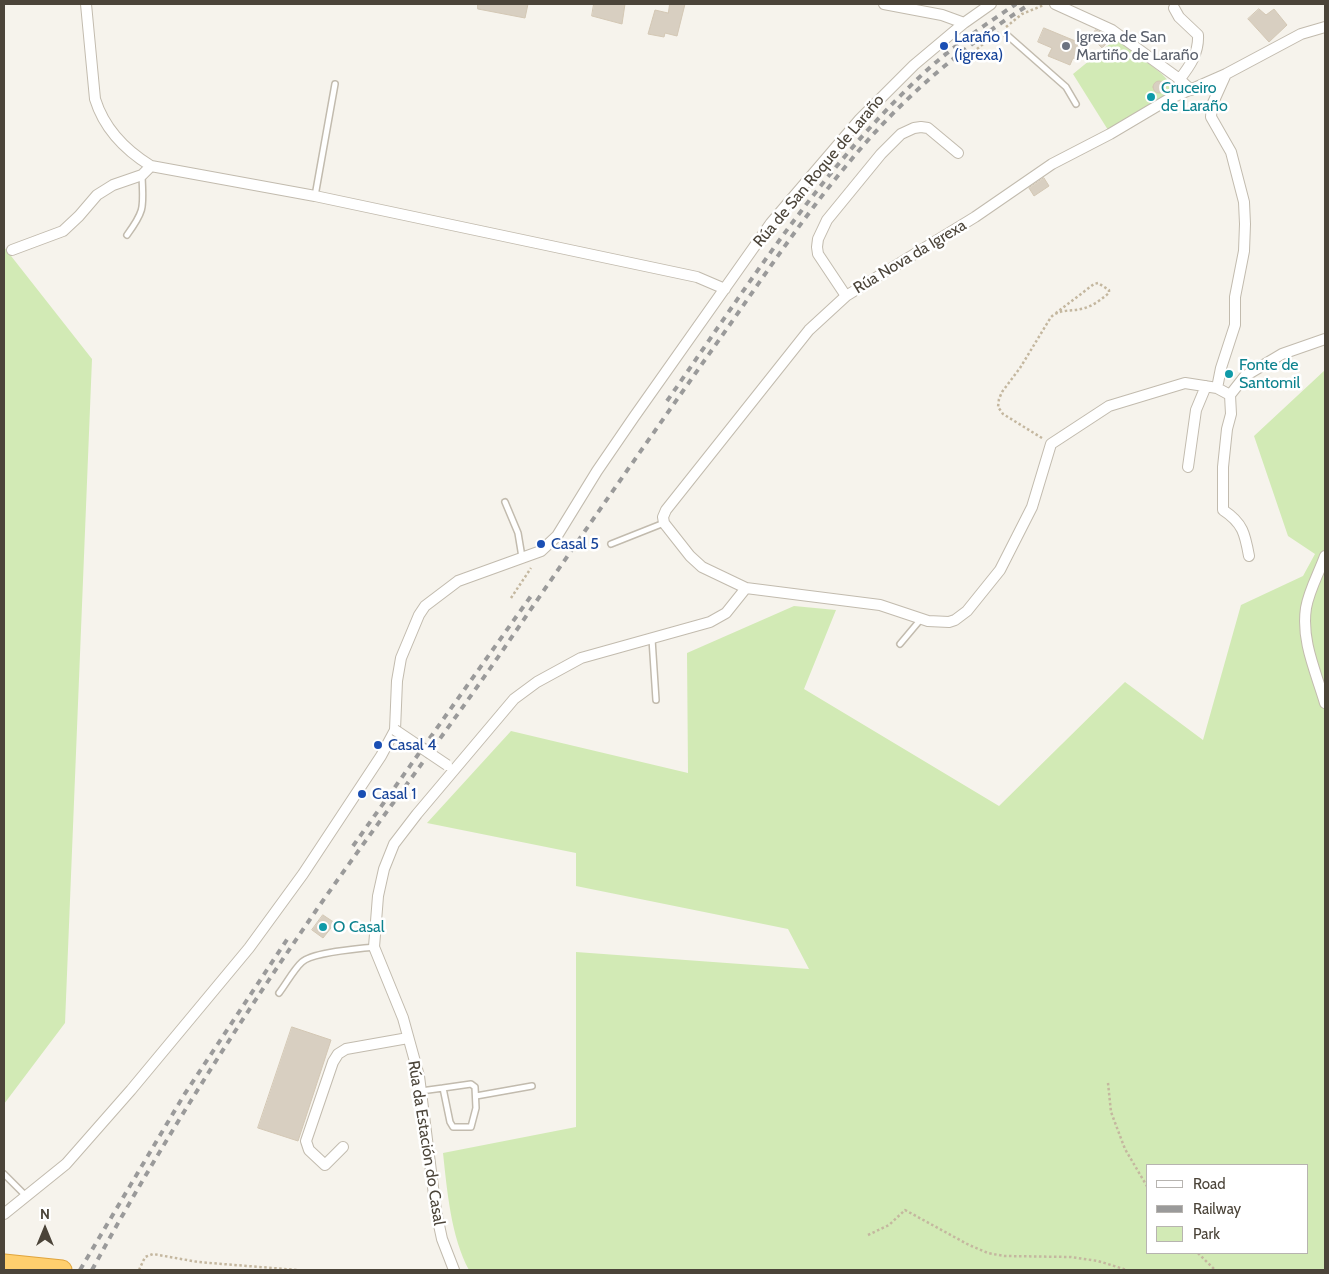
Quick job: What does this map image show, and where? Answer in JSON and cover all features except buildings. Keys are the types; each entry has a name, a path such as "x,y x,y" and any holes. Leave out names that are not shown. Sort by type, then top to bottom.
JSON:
{"highway":[{"path":"4,1264 62,1270"}],"street":[{"path":"86,4 95,99 98,112 114,135 139,158 151,166 315,196 697,277 725,289"},
{"path":"885,4 942,15 964,23"},
{"name":"Rúa de San Roque de Laraño","path":"541,551 557,536 597,471 771,223 860,119 914,65 964,23 991,4"},
{"path":"1055,4 1112,30 1190,90"},
{"path":"1174,8 1179,16 1198,35 1196,54 1179,80"},
{"name":"Rúa Nova da Igrexa","path":"664,523 663,517 666,510 809,330 846,296 975,218 1052,164 1110,134 1169,99 1226,74 1301,34 1325,27"},
{"path":"1217,388 1221,368 1235,325 1235,297 1244,251 1246,224 1244,202 1230,152 1211,117 1212,105 1226,74"},
{"path":"846,296 818,254 818,239 827,220 881,154 907,130 921,127 928,128 958,153"},
{"path":"12,250 63,231 97,195 112,185 142,175 151,166"},
{"path":"1249,556 1245,533 1235,518 1223,510 1223,467 1227,429 1231,414 1230,395 1245,376 1282,354 1325,339"},
{"path":"664,523 690,556 702,567 746,588 880,606 921,619 943,622 955,620 967,611 1000,570 1032,507 1052,444 1109,406 1185,383 1217,388 1230,395"},
{"path":"1188,467 1196,410 1206,386"},
{"path":"4,1214 22,1193 66,1164 150,1068 249,948 303,874 381,756 395,730 397,681 401,658 419,615 425,606 458,581 541,551"},
{"path":"1325,556 1308,598 1305,625 1306,640 1325,703"},
{"name":"Rúa da Estación do Casal","path":"454,1270 442,1239 419,1076 403,1018 374,947 378,896 384,869 394,844 451,767 514,699 537,682 581,658 710,622 726,613 746,588"},
{"path":"395,730 451,767"},
{"path":"343,1147 325,1164 309,1150 306,1141 332,1062 338,1054 346,1049 408,1038"}],"lane":[{"path":"1007,35 1066,87 1076,104"},
{"path":"315,196 335,84"},
{"path":"127,235 140,217 143,207 142,175"},
{"path":"505,502 518,533 522,558"},
{"path":"611,544 664,523"},
{"path":"900,644 921,619"},
{"path":"652,639 656,700"},
{"path":"279,993 302,961 321,955 374,947"},
{"path":"421,1091 471,1084 475,1087 476,1096 476,1108 471,1127 453,1127 450,1122 443,1088"},
{"path":"476,1096 532,1086"},
{"path":"4,1174 22,1193"}],"path":[{"path":"969,55 1022,14 1046,4"},
{"path":"1052,444 1009,418 998,407 999,399 1051,317 1056,313 1094,284 1098,283 1109,290 1109,293 1105,296 1085,308 1064,310 1056,313"},
{"path":"511,598 541,551"},
{"path":"1108,1083 1111,1112 1125,1149 1146,1185"},
{"path":"868,1235 889,1225 905,1210 969,1245 988,1253 1004,1256 1054,1257 1098,1261 1128,1270"},
{"path":"139,1270 145,1257 153,1254 198,1262 297,1270"},
{"path":"1199,1254 1215,1270"}],"green space":[{"path":"1117,38 1162,74 1172,85 1169,95 1108,130 1073,74"},
{"path":"4,247 92,359 65,1023 4,1104"},
{"path":"1325,370 1325,1270 469,1270 454,1228 448,1198 443,1153 576,1127 576,952 809,969 788,929 576,886 576,853 427,823 511,731 688,773 687,653 794,606 836,610 804,689 999,806 1125,682 1203,740 1241,605 1303,576 1315,554 1288,536 1254,436"}],"railway":[{"path":"667,401 787,229 852,147 936,62 969,36 1016,4"},
{"path":"92,1270 171,1133 285,956 338,879 482,681 609,496 798,228 851,160 912,95 957,56 1030,4"},
{"path":"353,846 531,596"},
{"path":"80,1270 184,1095 288,938"}],"place":[{"name":"Laraño 1 (igrexa)","path":"944,46"},
{"name":"Igrexa de San Martiño de Laraño","path":"1066,46"},
{"name":"Cruceiro de Laraño","path":"1151,97"},
{"name":"Fonte de Santomil","path":"1229,374"},
{"name":"Casal 5","path":"541,544"},
{"name":"Casal 4","path":"378,745"},
{"name":"Casal 1","path":"362,794"},
{"name":"O Casal","path":"323,927"}]}
